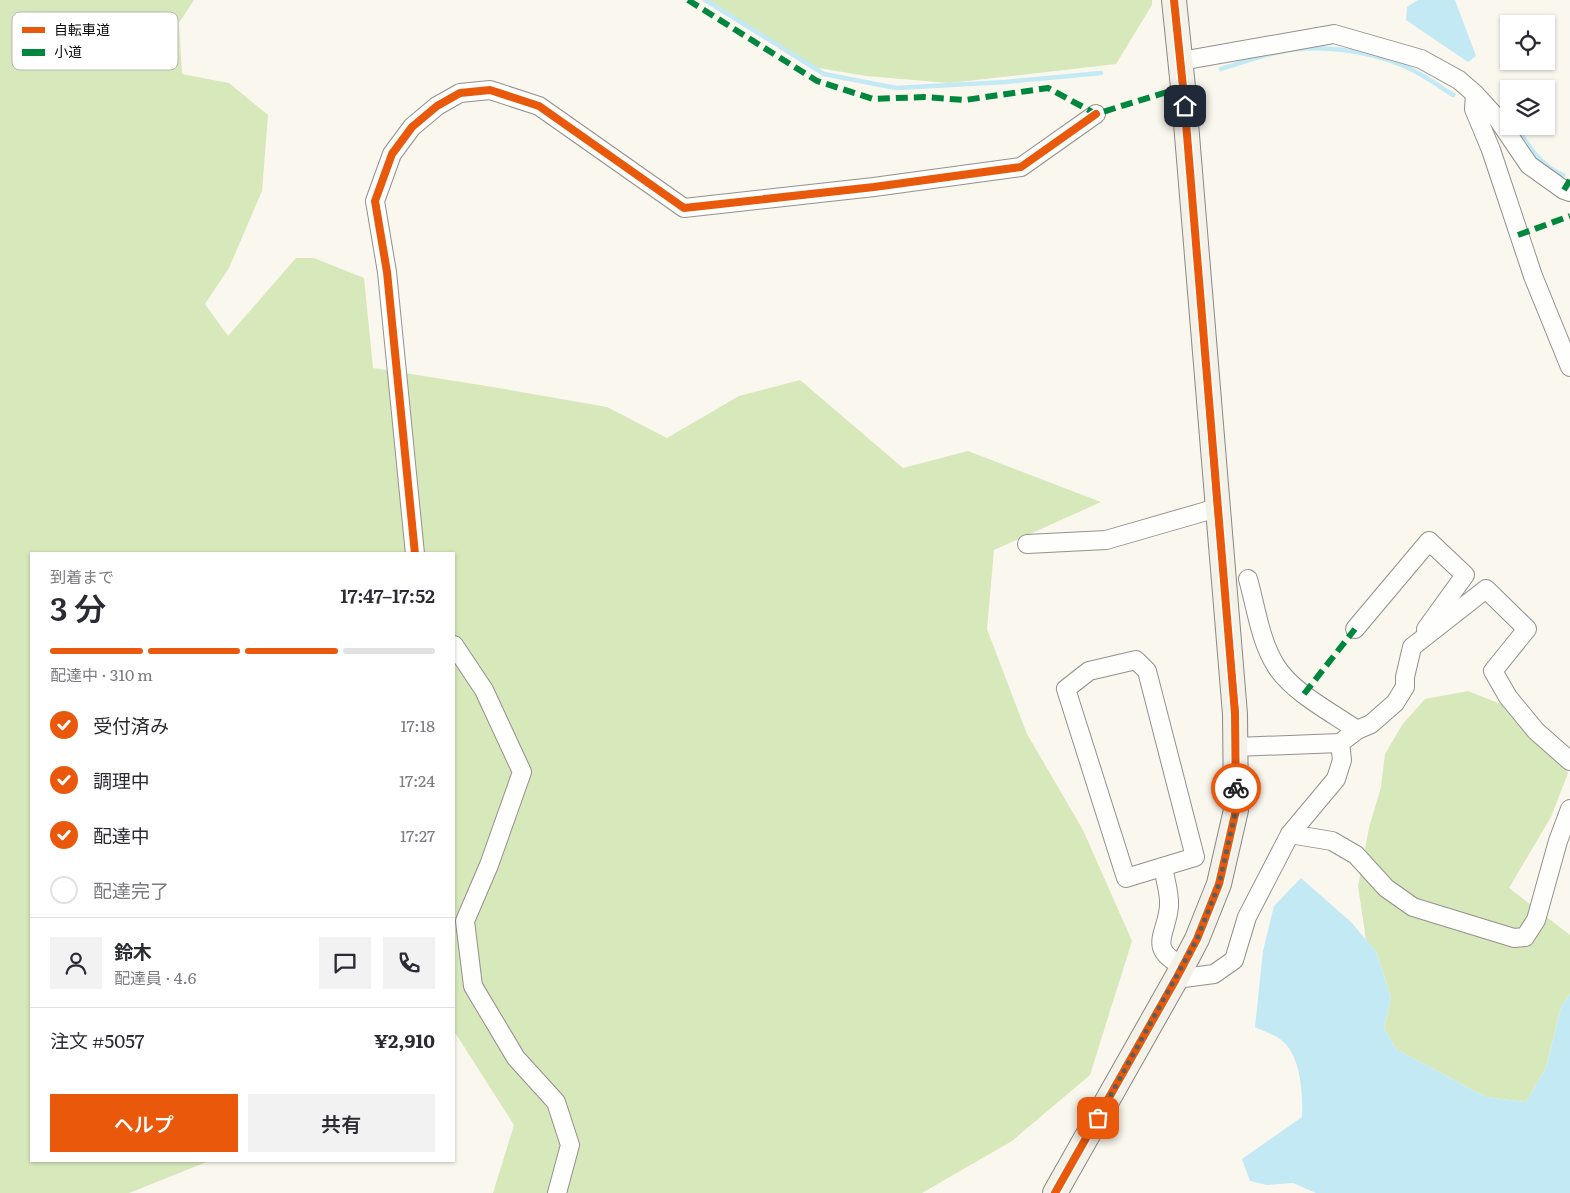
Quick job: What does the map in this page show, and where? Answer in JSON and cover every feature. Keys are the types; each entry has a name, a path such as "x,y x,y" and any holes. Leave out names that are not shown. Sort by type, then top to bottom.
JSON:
{"street":[{"path":"1055,1193 1180,973 1197,939 1219,884 1236,810 1236,714 1217,508 1181,61 1174,0"},
{"path":"1181,61 1334,34 1422,58 1459,80 1475,94 1497,118 1529,165 1564,190 1570,192"},
{"path":"415,552 387,272 375,201 392,154 412,127 437,106 460,93 490,90 538,106 684,208 874,187 1021,167 1096,114"},
{"path":"1475,94 1474,109 1491,150 1533,276 1570,367"},
{"path":"1027,544 1106,540 1217,508"},
{"path":"1236,747 1340,743 1357,730 1371,724 1395,703 1405,687 1405,677 1412,647 1465,575 1429,541 1355,629"},
{"path":"1248,579 1265,643 1276,667 1292,685 1357,730"},
{"path":"1412,647 1486,589 1527,629 1493,671 1508,697 1536,731 1570,761"},
{"path":"455,646 484,690 522,772 489,865 464,922 473,986 516,1058 556,1102 570,1145 557,1193"},
{"path":"1136,660 1147,671 1196,857 1163,867 1126,878 1066,688 1089,671 1136,660"},
{"path":"1180,973 1214,974 1234,960 1247,917 1290,834 1336,779 1342,760 1340,743"},
{"path":"1290,834 1332,841 1356,855 1386,888 1413,907 1514,938 1525,937 1536,920 1558,841 1570,809"},
{"path":"1163,867 1169,906 1161,938 1163,952 1180,973"}],"green space":[{"path":"0,0 194,0 179,23 182,74 229,83 268,115 262,191 229,268 205,304 228,336 296,258 314,258 364,278 373,368 607,407 667,438 739,396 800,380 903,468 968,451 1101,502 994,550 987,629 1027,734 1083,830 1132,941 1090,1075 1012,1141 922,1193 493,1193 514,1125 455,1033 455,552 30,552 30,1162 206,1162 129,1193 0,1193"},
{"path":"703,0 1152,0 1152,5 1116,64 949,83 866,76 813,67"},
{"path":"1468,691 1506,706 1541,730 1568,773 1551,817 1509,888 1570,935 1570,994 1561,1007 1546,1068 1526,1102 1486,1097 1396,1049 1384,1028 1391,998 1377,953 1366,940 1358,886 1369,828 1381,787 1385,754 1402,725 1425,699"}],"water":[{"path":"1418,0 1455,0 1476,56 1468,62 1406,20 1407,7"},
{"path":"1301,878 1352,923 1377,953 1391,998 1384,1028 1396,1049 1486,1097 1526,1102 1546,1068 1561,1007 1570,994 1570,1193 1316,1193 1293,1183 1267,1185 1250,1181 1242,1159 1302,1117 1301,1086 1292,1054 1280,1039 1255,1027 1263,951 1274,906"}],"waterway":[{"path":"705,0 824,74 896,88 1006,82 1101,73"},
{"path":"1221,69 1295,49 1343,50 1375,56 1404,66 1453,95"},
{"path":"1522,135 1541,161 1563,175"}],"marked path":[{"path":"688,0 817,81 873,99 924,97 965,100 1048,88 1096,114 1183,87"},
{"path":"1564,190 1570,180"},
{"path":"1518,235 1570,216"},
{"path":"1304,694 1355,629"}],"cycle path":[{"path":"1055,1193 1197,939 1219,884 1236,810 1235,714 1183,87 1174,0"},
{"path":"415,552 387,272 375,201 392,154 412,127 437,106 460,93 490,90 539,106 684,208 874,187 1021,167 1096,114"}],"way so far":[{"path":"1098,1118 1197,939 1219,884 1236,810 1236,788"}],"route":[{"path":"1185,106 1217,508 1236,714 1236,788"}]}
